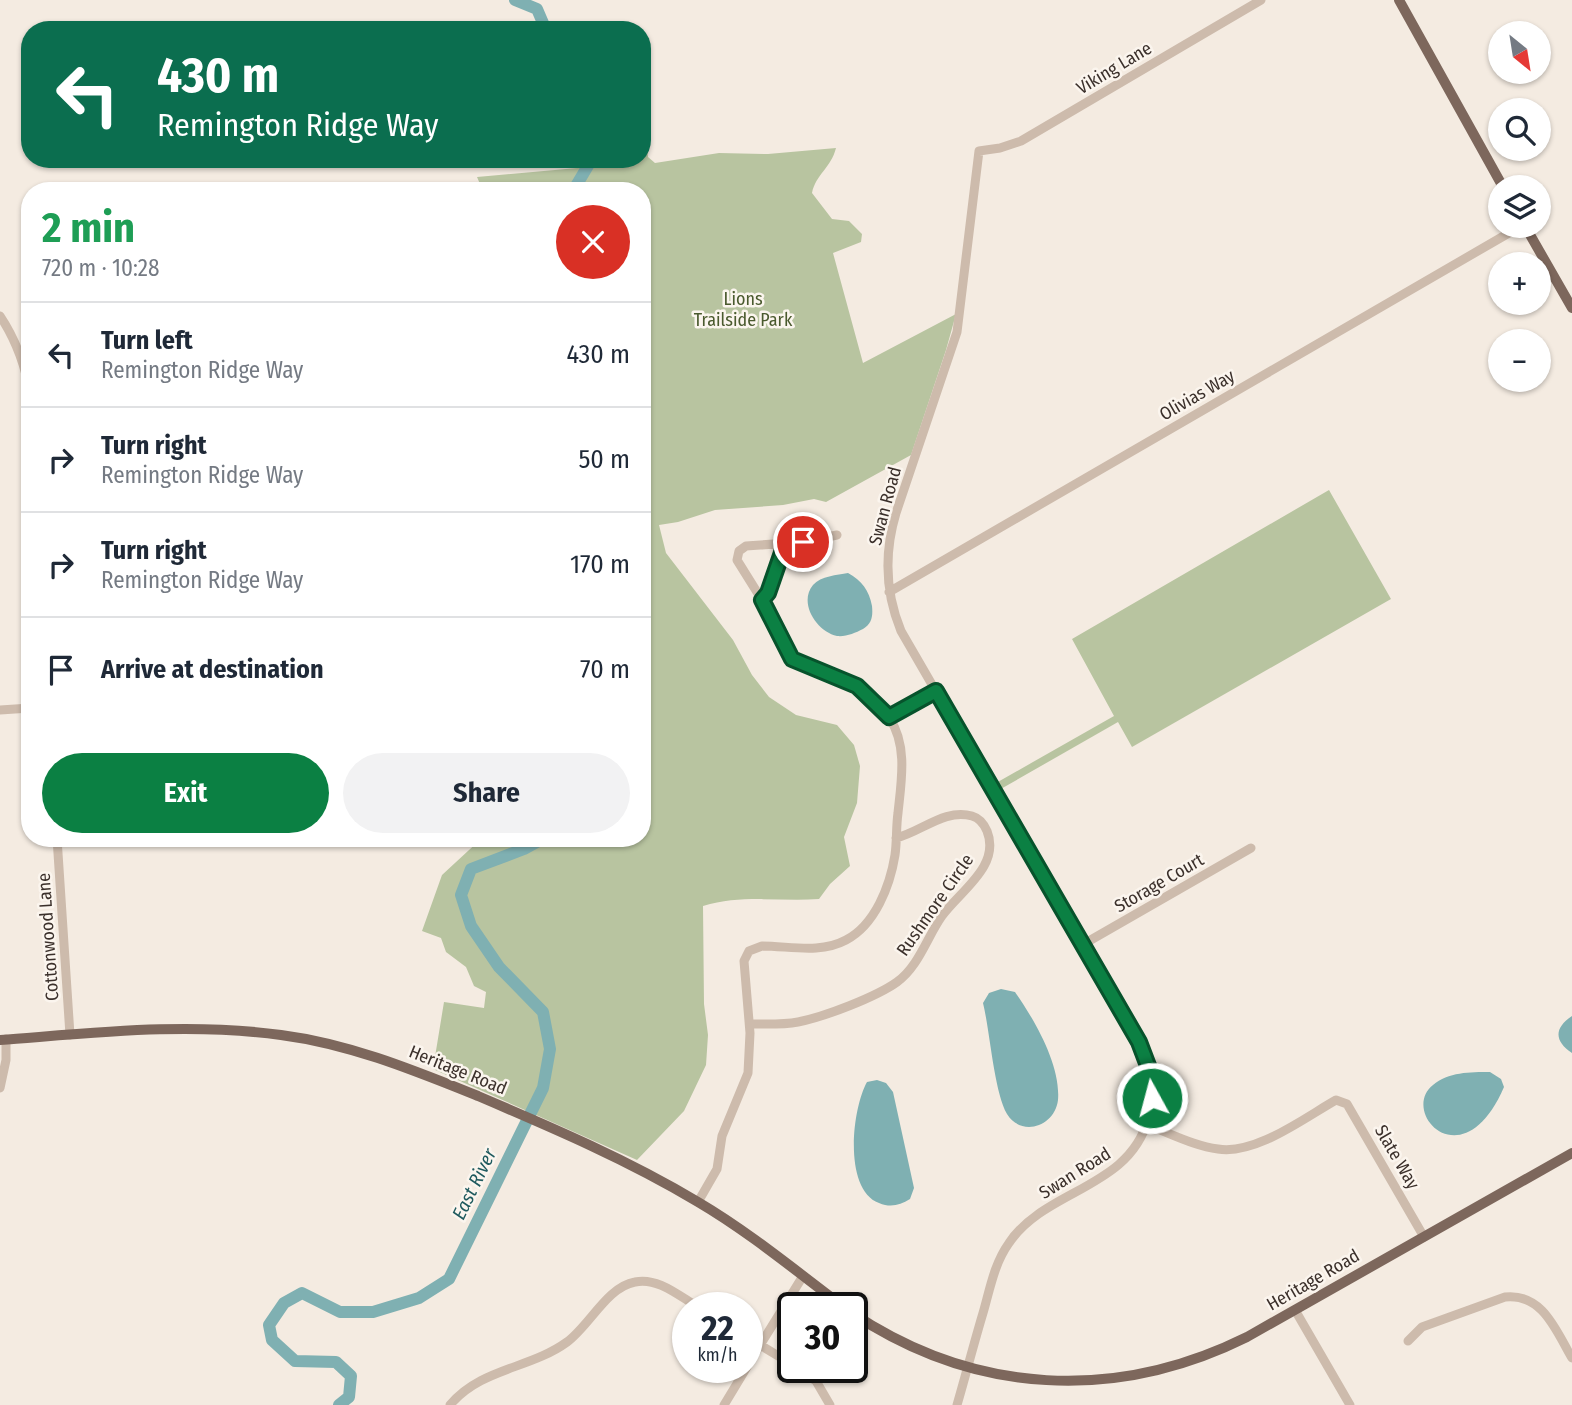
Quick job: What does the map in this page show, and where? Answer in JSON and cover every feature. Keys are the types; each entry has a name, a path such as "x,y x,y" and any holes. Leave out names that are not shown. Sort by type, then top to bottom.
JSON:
{"main road":[{"path":"1399,0 1496,175"},
{"path":"1530,238 1572,308"},
{"name":"Heritage Road","path":"3,1040 209,1028 313,1040 349,1048 398,1064 547,1126 652,1176 698,1202 824,1292"},
{"name":"Heritage Road","path":"968,1368 1014,1378 1052,1381 1116,1379 1168,1369 1224,1349 1572,1153"},
{"path":"868,1322 916,1349 968,1368"}],"street":[{"name":"Viking Lane","path":"979,151 1021,141 1261,0"},
{"name":"Swan Road","path":"957,1405 994,1273 1011,1240 1037,1215 1120,1165 1136,1146 1147,1125 1152,1098 1147,1060 901,631 889,592 887,555 892,524 960,318 979,151"},
{"name":"Olivias Way","path":"889,592 1502,238"},
{"path":"0,316 12,334 21,356"},
{"path":"698,1202 717,1169 722,1136 748,1073 750,1024 744,967 748,953 754,948 765,946 827,947 846,940 860,931 872,917 894,861 902,769 898,739 889,717 857,686 792,659 762,600 739,565 738,553 746,546 785,544 838,535"},
{"path":"762,600 768,593 785,544"},
{"path":"889,717 936,691"},
{"path":"0,710 21,709"},
{"name":"Rushmore Circle","path":"750,1024 781,1024 810,1019 864,998 900,980 911,968 950,905 978,876 986,861 989,845 988,833 983,823 968,815 933,821 896,838"},
{"name":"Cottonwood Lane","path":"58,847 70,1035"},
{"name":"Storage Court","path":"1082,945 1251,848"},
{"path":"0,1088 6,1060 3,1040"},
{"name":"Slate Way","path":"1147,1125 1211,1148 1238,1150 1256,1144 1336,1100 1348,1104 1424,1237"},
{"path":"763,1340 803,1276"},
{"path":"450,1405 474,1383 488,1375 538,1359 568,1341 593,1318 608,1297 623,1285 639,1281 653,1282 672,1293"},
{"path":"1408,1340 1422,1327 1505,1297 1518,1297 1532,1301 1543,1310 1572,1358"},
{"path":"1295,1310 1350,1405"},
{"path":"724,1405 737,1383"},
{"path":"817,1383 830,1405"}],"green space":[{"name":"Lions Trailside Park","path":"836,148 812,193 832,219 849,221 862,234 861,242 833,253 863,363 956,314 911,455 826,502 814,499 783,505 715,510 659,525 666,553 733,640 752,675 769,697 796,715 837,725 854,745 860,766 857,803 844,837 850,866 830,884 819,899 747,899 703,906 704,1004 708,1035 706,1065 684,1111 637,1160 433,1069 444,1002 484,1008 486,992 474,986 466,967 446,952 441,938 422,931 442,875 472,847 651,847 651,182 479,182 477,177 577,168 651,168 651,160 655,163 719,153 768,154"},
{"path":"1329,490 1391,599 1132,747 1118,722 999,790 996,783 1114,716 1072,639"}],"water":[{"path":"848,573 867,591 872,616 863,629 837,636 823,629 812,616 809,592 820,580"},
{"path":"1001,989 1015,992 1045,1043 1055,1072 1058,1086 1056,1109 1051,1117 1037,1126 1021,1126 1013,1121 1007,1114 999,1091 983,1003 989,993"},
{"path":"1572,1016 1572,1053 1562,1044 1558,1034 1562,1025"},
{"path":"1490,1072 1501,1079 1504,1087 1488,1115 1471,1131 1455,1135 1440,1132 1430,1123 1424,1110 1425,1097 1433,1085 1452,1075"},
{"path":"877,1080 886,1083 893,1092 914,1188 910,1199 895,1205 879,1203 868,1195 855,1166 857,1110 867,1082"}],"waterway":[{"name":"East River","path":"515,0 537,9 542,21"},
{"name":"East River","path":"578,182 587,168"},
{"name":"East River","path":"339,1405 349,1397 351,1376 336,1362 295,1361 272,1340 269,1325 284,1303 302,1293 340,1312 373,1312 419,1298 449,1279 543,1088 550,1049 543,1012 499,967 471,926 461,895 471,869 528,847"}],"route":[{"path":"803,542 785,544 768,593 762,600 789,655 800,664 857,686 889,717 936,691 1139,1042 1150,1071 1152,1098"}]}
